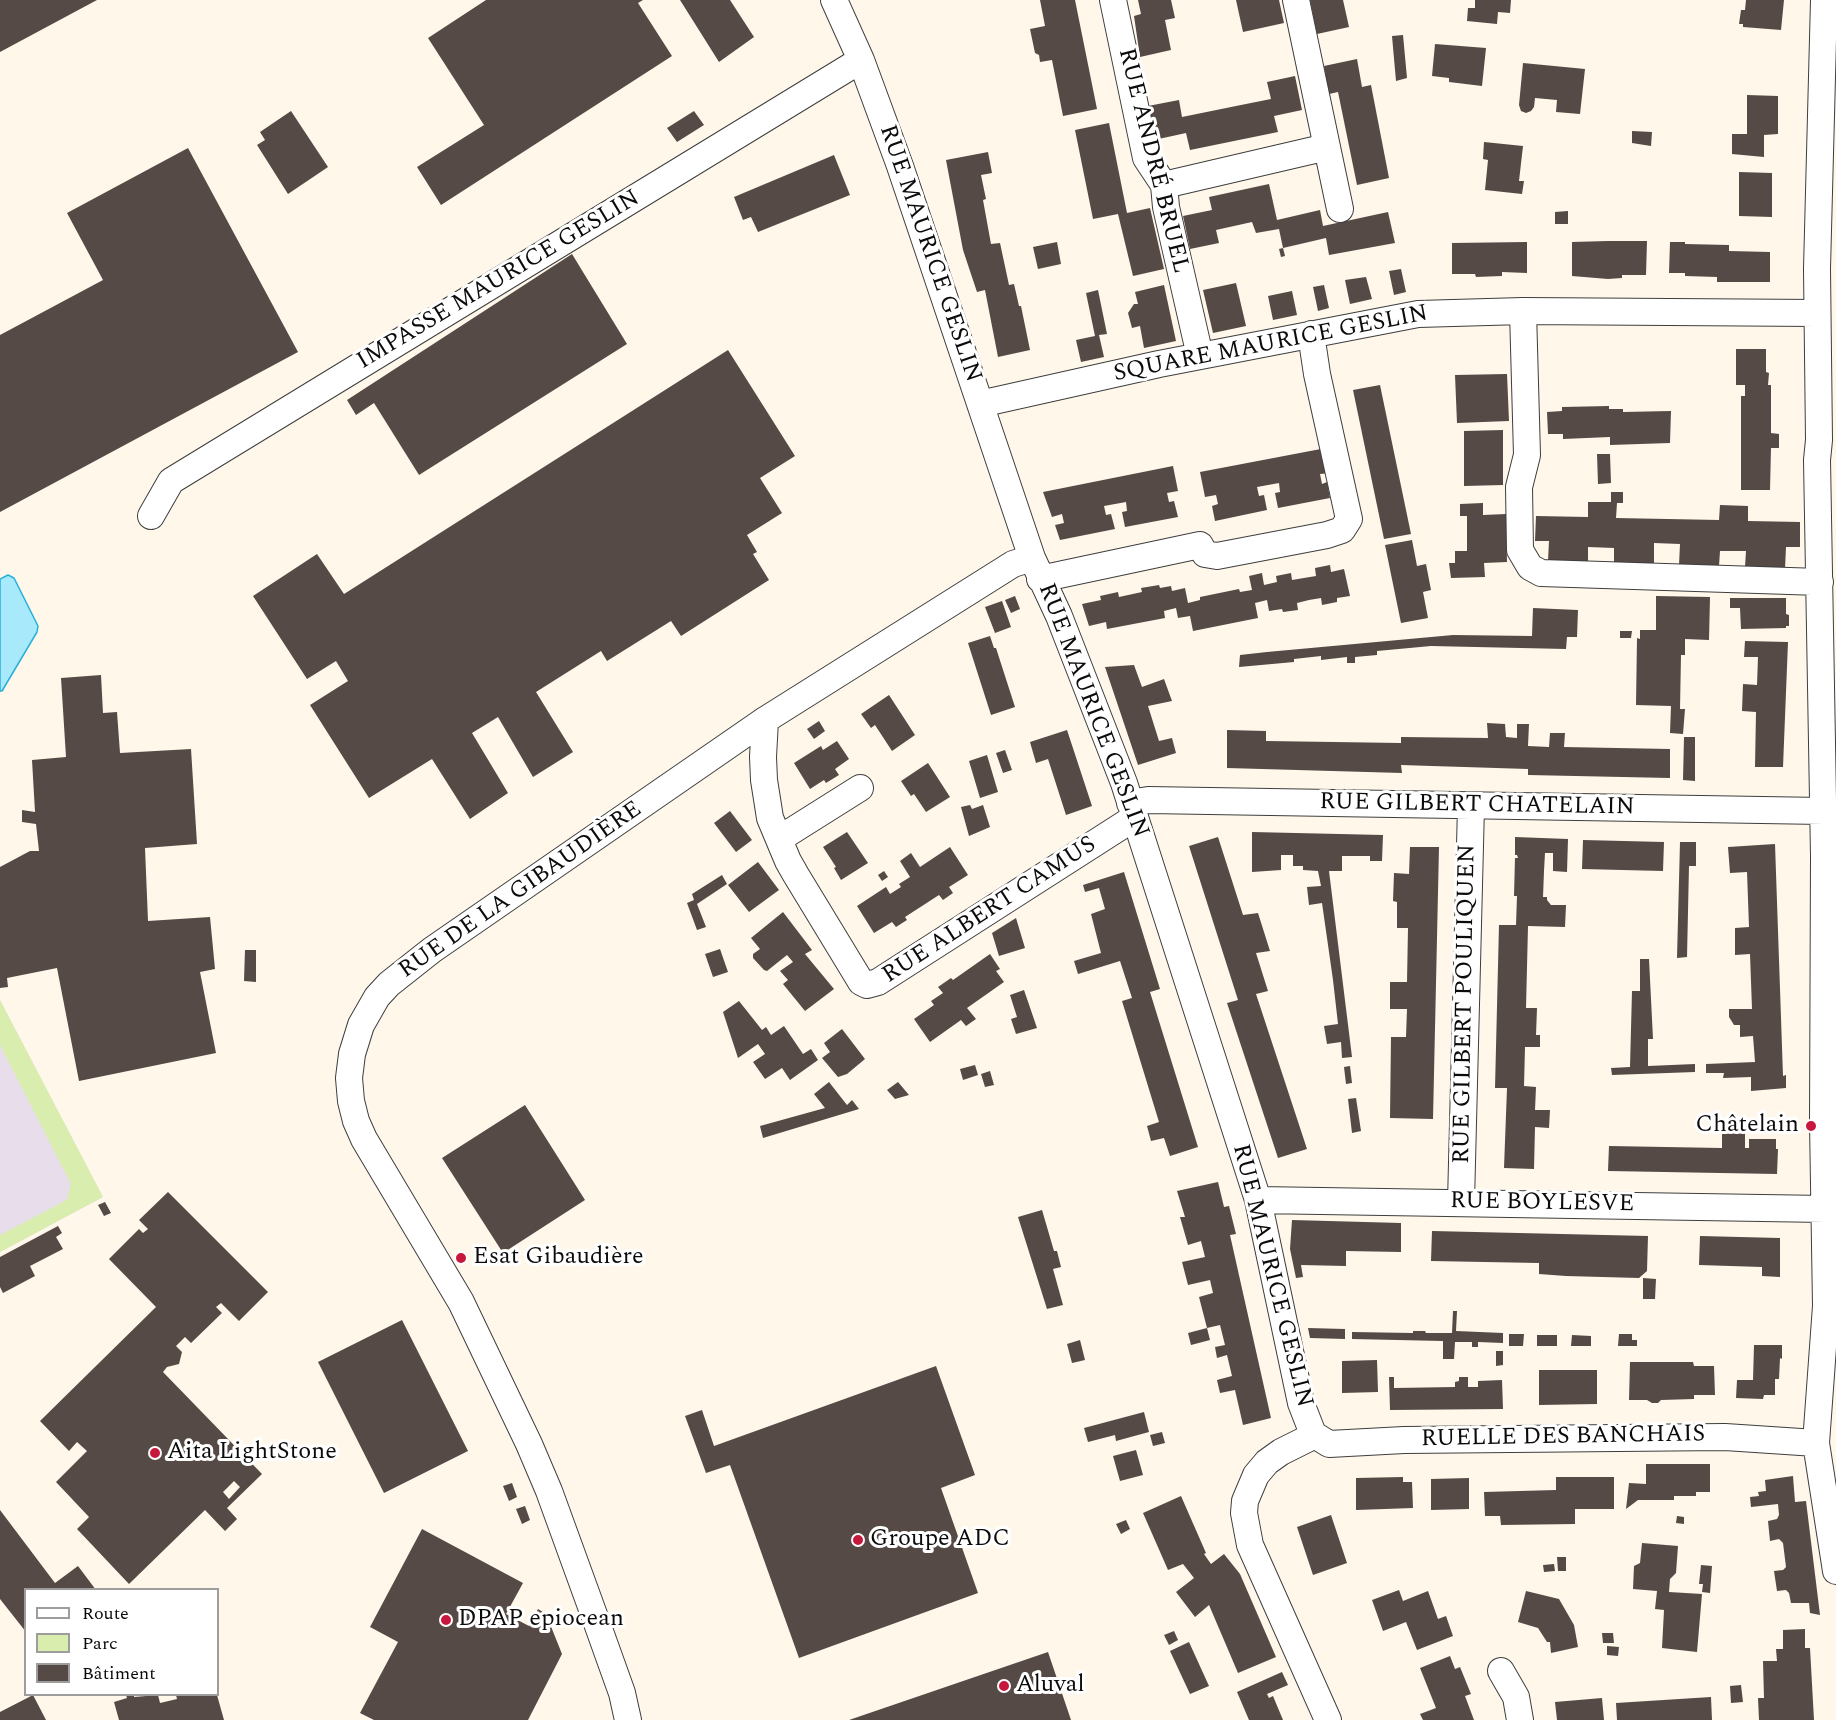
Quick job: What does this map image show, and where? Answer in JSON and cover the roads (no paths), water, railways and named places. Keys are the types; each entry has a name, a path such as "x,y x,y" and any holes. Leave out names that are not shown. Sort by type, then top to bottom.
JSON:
{"street":[{"name":"RUE MAURICE GESLIN","path":"834,0 861,60 900,166 1036,569 1059,616 1084,678 1157,881 1258,1200 1301,1403 1312,1434"},
{"name":"RUE ANDRÉ BRUEL","path":"1113,0 1146,158 1164,185 1166,207 1200,356"},
{"path":"1296,0 1340,209"},
{"path":"1824,0 1817,313 1819,440 1827,460 1820,582 1823,811 1830,838 1823,1123 1826,1306 1830,1348 1816,1443 1836,1571"},
{"name":"IMPASSE MAURICE GESLIN","path":"151,516 171,481 861,60"},
{"path":"1164,185 1327,147"},
{"path":"1523,312 1527,455 1519,487 1520,550 1530,567 1541,573 1820,582"},
{"name":"SQUARE MAURICE GESLIN","path":"980,404 1200,356 1418,314 1817,313"},
{"name":"RUE DE LA GIBAUDIÈRE","path":"628,1720 622,1693 593,1612 549,1491 524,1433 461,1302 364,1139 356,1121 349,1078 352,1054 361,1025 368,1011 389,984 407,969 765,720 1013,564 1036,569 1200,545 1205,554 1217,556 1327,535 1342,530 1349,519 1317,374 1311,334"},
{"name":"RUE ALBERT CAMUS","path":"765,720 764,780 769,813 779,839 792,868 858,977 867,985 873,985 1132,810"},
{"path":"779,839 860,788"},
{"name":"RUE GILBERT CHATELAIN","path":"1132,810 1148,800 1823,811"},
{"name":"RUE GILBERT POULIQUEN","path":"1461,1202 1471,806"},
{"name":"RUE BOYLESVE","path":"1258,1200 1825,1209"},
{"path":"1312,1434 1267,1462 1256,1475 1245,1501 1244,1513 1250,1545 1328,1720"},
{"name":"RUELLE DES BANCHAIS","path":"1312,1434 1329,1444 1404,1440 1725,1437 1816,1443"},
{"path":"1501,1671 1516,1697 1520,1720"}],"water":[{"path":"8,575 14,578 38,626 37,632 0,691 0,579"}],"place":[{"name":"Châtelain","path":"1811,1126"},
{"name":"Esat Gibaudière","path":"461,1258"},
{"name":"Aita LightStone","path":"155,1453"},
{"name":"Groupe ADC","path":"858,1540"},
{"name":"DPAP epiocean","path":"446,1620"},
{"name":"Aluval","path":"1004,1686"}]}
